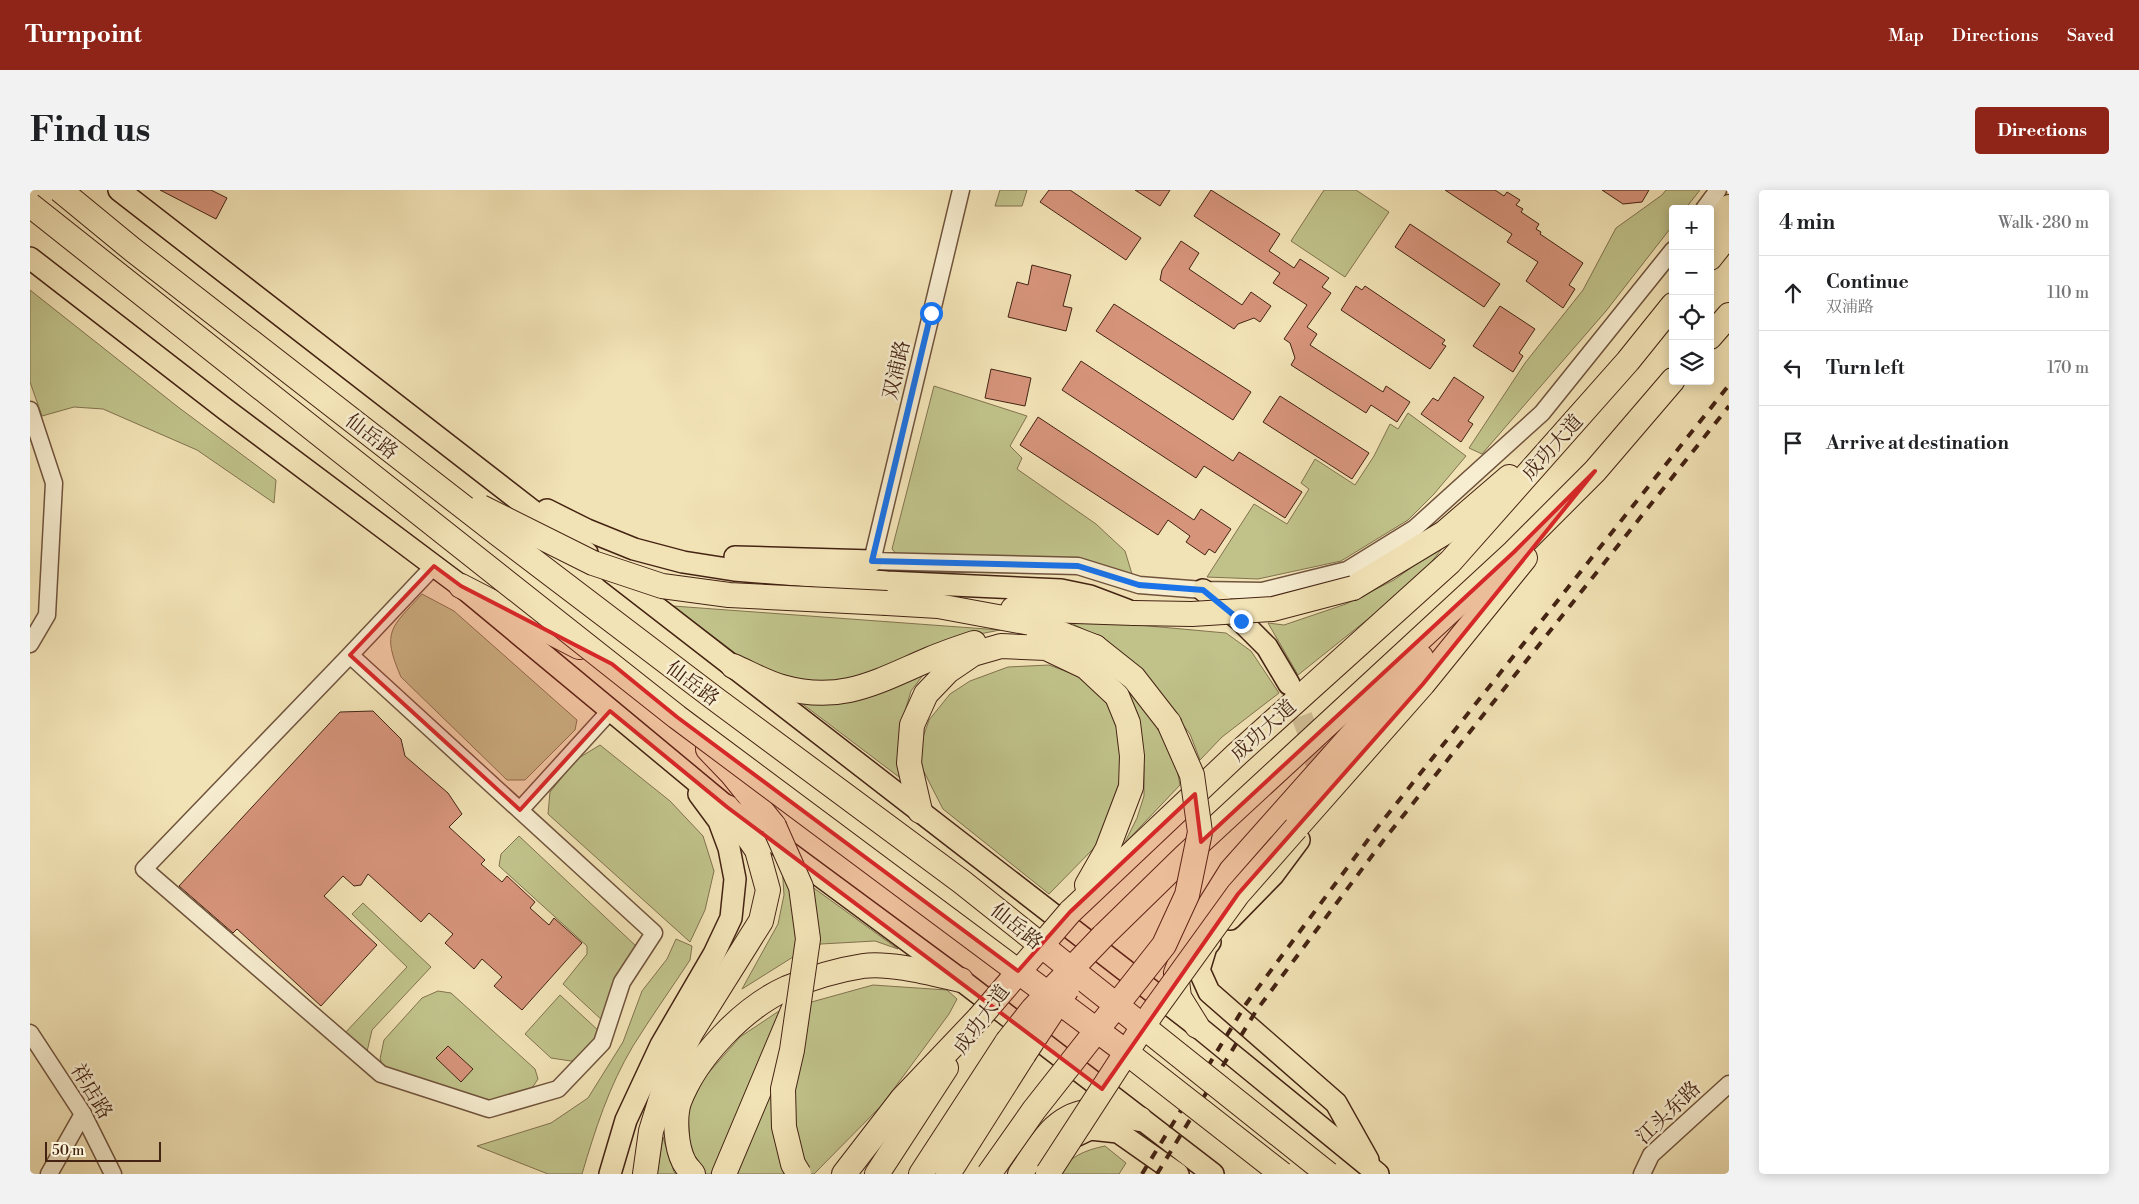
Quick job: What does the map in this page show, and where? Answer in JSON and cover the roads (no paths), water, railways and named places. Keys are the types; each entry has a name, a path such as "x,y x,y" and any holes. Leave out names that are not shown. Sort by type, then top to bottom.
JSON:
{"highway":[{"name":"仙岳路","path":"60,190 133,250 425,478 714,698 962,882 1328,1174"},
{"name":"仙岳路","path":"30,205 677,717 1122,1049 1282,1174"},
{"path":"1714,230 1729,207"},
{"path":"1714,253 1729,234"},
{"path":"1628,361 1672,295"},
{"name":"成功大道","path":"877,1174 978,1018 1070,912 1235,756 1450,562 1628,361 1669,310"},
{"path":"1714,332 1729,315"},
{"name":"成功大道","path":"921,1174 1015,1048 1033,1009 1103,936 1184,857 1514,552 1595,471 1669,385"},
{"path":"425,478 593,563 662,586 729,595 938,606 1192,614 1273,609 1353,588 1444,533 1509,477 1553,446"},
{"path":"1047,1174 1158,1005 1238,894 1298,834 1423,684 1595,471"},
{"path":"1197,1026 1179,997 1176,973 1191,935 1231,871 1514,552"},
{"path":"461,586 612,664"},
{"path":"938,606 1036,624 1095,647 1134,678 1169,723 1192,775 1200,832 1187,895 1164,945 1034,1110 989,1174"},
{"path":"732,666 782,687 820,693 856,690 891,678 930,659 979,642 1017,634 1046,635 1095,647"},
{"path":"920,811 909,763 912,725 926,694 948,671 972,654 1001,646 1046,648 1086,667 1117,696 1128,723 1132,756 1131,787 1107,850 1070,912"},
{"path":"677,717 732,774 774,826 801,887 808,939 792,1050 784,1089 784,1127 793,1164 799,1174"},
{"path":"644,1174 651,1130 667,1079 692,1031 761,920 768,890 757,850 727,807"},
{"path":"693,1174 683,1161 676,1129 678,1104 693,1073 724,1035 750,1010 786,989 824,974 866,965 909,969 961,980"},
{"path":"724,1174 801,993"},
{"path":"844,1174 902,1099 978,1018"},
{"path":"948,1174 1015,1048"},
{"path":"1020,1174 1044,1138 1065,1117 1095,1110 1140,1119"}],"main road":[{"path":"119,190 1197,1026 1376,1173"},
{"path":"30,258 225,409 461,586 727,807 961,980 1213,1174"},
{"path":"510,494 606,538 634,549 683,562 734,570 887,582 1061,590 1090,596 1134,613"},
{"path":"683,562 734,557 872,561"},
{"path":"1203,590 1241,621 1267,647 1289,684"},
{"path":"610,1174 626,1120 661,1045 714,954 731,918 735,879 729,848 719,821 684,773"},
{"path":"1298,834 1273,875 1222,927 1206,947 1199,970 1209,992 1336,1103 1376,1173"},
{"path":"1040,1174 1057,1145 1090,1129 1118,1132 1178,1174"}],"street":[{"name":"双浦路","path":"872,561 961,190"},
{"path":"1707,205 1718,190"},
{"path":"872,561 1078,566 1139,585 1203,590 1262,591 1347,570 1415,528 1542,413 1669,255"},
{"path":"30,410 54,483 47,615 30,644"},
{"path":"350,655 654,933 622,982 602,1043 558,1089 488,1109 381,1074 144,869 434,566"},
{"path":"520,810 610,711"},
{"name":"祥店路","path":"30,1033 83,1114 113,1174"},
{"name":"江头东路","path":"1642,1174 1651,1154 1729,1084"},
{"path":"49,1174 83,1114"}],"tunnel":[{"path":"1290,686 1316,753 1315,785"}],"railway":[{"path":"1142,1174 1246,1004 1373,833 1729,385"},
{"path":"1157,1174 1256,1011 1383,841 1729,406"}]}
